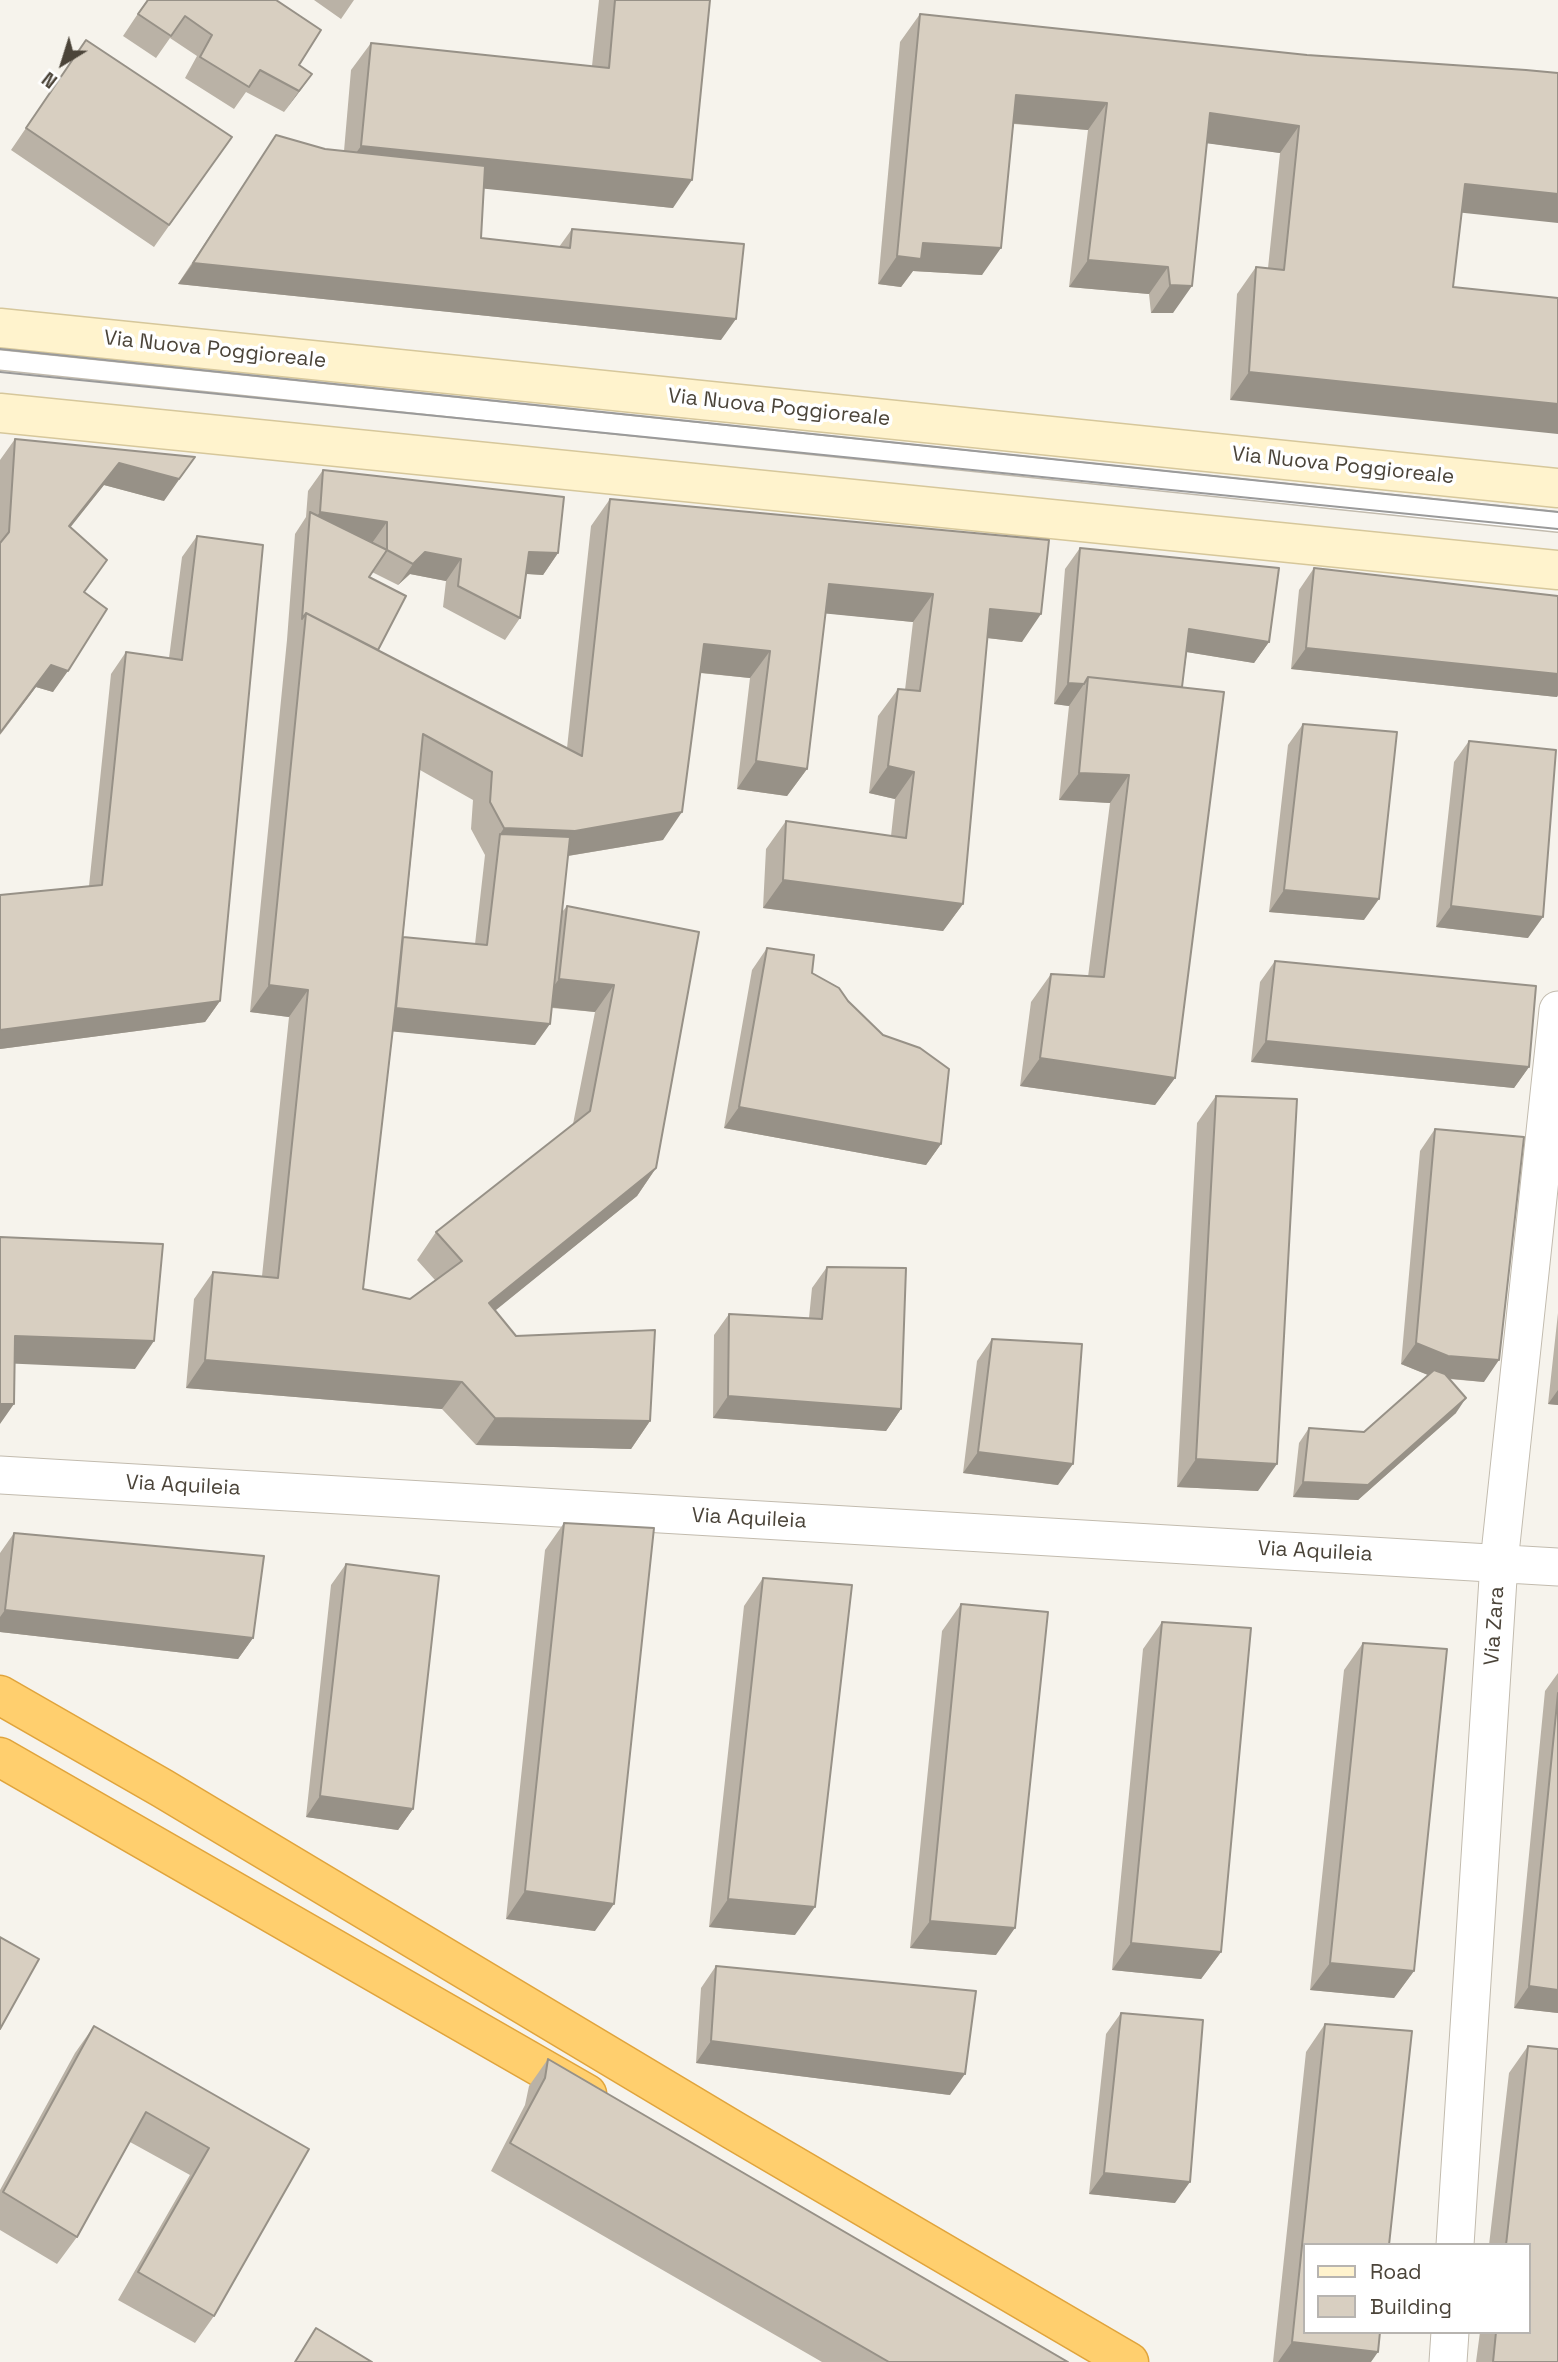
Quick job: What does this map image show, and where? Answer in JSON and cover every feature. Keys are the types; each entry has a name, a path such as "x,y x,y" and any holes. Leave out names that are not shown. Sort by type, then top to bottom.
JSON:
{"highway":[{"path":"0,1695 162,1788 733,2130 1129,2362"},
{"path":"0,1757 611,2108"}],"main road":[{"name":"Via Nuova Poggioreale","path":"0,328 1558,488"},
{"path":"0,412 1558,570"}],"street":[{"name":"Via Zara","path":"1455,2243 1499,1563 1558,1010"},
{"name":"Via Aquileia","path":"0,1475 1558,1567"},
{"path":"1448,2362 1450,2334"}],"lane":[{"path":"0,360 1558,522"}],"building":[{"path":"148,0 276,0 321,30 299,65 312,74 299,91 260,70 249,87 200,57 212,35 185,16 171,36 138,14"},
{"path":"615,0 710,0 692,180 361,146 371,43 609,68"},
{"path":"920,14 1307,55 1558,73 1558,194 1465,184 1453,287 1558,298 1558,404 1249,372 1256,267 1284,270 1299,126 1210,113 1192,286 1170,285 1168,267 1088,260 1107,103 1016,95 1001,248 923,243 921,259 897,256"},
{"path":"86,40 232,137 169,225 26,128"},
{"path":"276,135 325,149 485,166 481,238 570,248 572,229 744,244 736,319 193,263"},
{"path":"15,439 195,457 179,479 119,463 69,526 107,560 84,592 107,609 68,671 51,665 0,733 0,543 9,532"},
{"path":"323,470 564,497 558,553 529,552 520,618 458,586 461,559 425,552 413,564 387,550 387,522 320,512"},
{"path":"610,499 1049,540 1041,614 990,609 963,904 783,880 786,821 906,838 914,772 888,766 898,689 920,691 933,594 829,584 807,769 756,761 770,651 704,644 682,812 575,831 504,828 490,802 492,772 423,734 363,1289 410,1299 462,1261 436,1232 590,1111 614,985 559,979 567,906 699,932 656,1168 489,1303 516,1336 655,1330 650,1421 495,1418 462,1382 205,1360 213,1272 278,1278 308,990 269,985 306,613 582,756"},
{"path":"310,512 387,550 369,577 406,596 378,650 306,613 302,619"},
{"path":"197,536 263,545 220,1001 0,1030 0,895 102,885 126,652 182,660"},
{"path":"1080,548 1279,568 1269,642 1189,629 1182,687 1088,677 1084,684 1068,683"},
{"path":"1314,568 1558,596 1558,674 1306,648"},
{"path":"1088,677 1224,692 1175,1078 1040,1058 1051,974 1104,977 1129,775 1079,773"},
{"path":"1303,724 1397,732 1379,899 1284,890"},
{"path":"1469,741 1556,750 1543,917 1451,906"},
{"path":"500,834 570,837 550,1024 396,1008 403,937 487,945"},
{"path":"767,948 814,955 812,973 839,988 848,1001 883,1035 920,1048 949,1069 941,1144 739,1107"},
{"path":"1275,961 1536,986 1529,1067 1266,1041"},
{"path":"1216,1096 1297,1099 1277,1464 1196,1459"},
{"path":"1435,1129 1524,1137 1499,1360 1448,1356 1416,1343"},
{"path":"0,1237 163,1244 154,1341 15,1336 14,1404 0,1404"},
{"path":"827,1267 906,1268 901,1409 728,1396 729,1314 822,1319"},
{"path":"992,1339 1082,1344 1073,1464 978,1452"},
{"path":"1434,1370 1445,1374 1466,1398 1368,1485 1303,1482 1309,1428 1364,1432"},
{"path":"564,1523 654,1528 614,1904 525,1891"},
{"path":"14,1533 264,1556 253,1638 5,1610"},
{"path":"346,1564 439,1576 413,1809 320,1796"},
{"path":"763,1578 852,1585 815,1907 728,1899"},
{"path":"961,1604 1048,1612 1015,1928 930,1921"},
{"path":"1162,1622 1251,1628 1221,1952 1131,1943"},
{"path":"1363,1643 1447,1649 1414,1971 1330,1963"},
{"path":"1558,1693 1558,1990 1529,1986"},
{"path":"0,1937 39,1959 0,2029"},
{"path":"716,1966 976,1991 965,2074 711,2041"},
{"path":"1121,2013 1203,2020 1190,2182 1104,2173"},
{"path":"1325,2024 1412,2031 1389,2243 1302,2243"},
{"path":"94,2026 309,2149 214,2316 138,2272 209,2148 146,2112 77,2237 3,2192"},
{"path":"1528,2046 1558,2049 1558,2362 1493,2362 1496,2334 1530,2334 1530,2243 1506,2243"},
{"path":"548,2059 1068,2362 889,2362 510,2143 545,2078"},
{"path":"1302,2246 1302,2334 1380,2334 1378,2352 1292,2342"},
{"path":"316,2328 372,2362 295,2362"}],"tram line":[{"path":"0,349 1558,512"},
{"path":"0,372 1558,529"}]}
